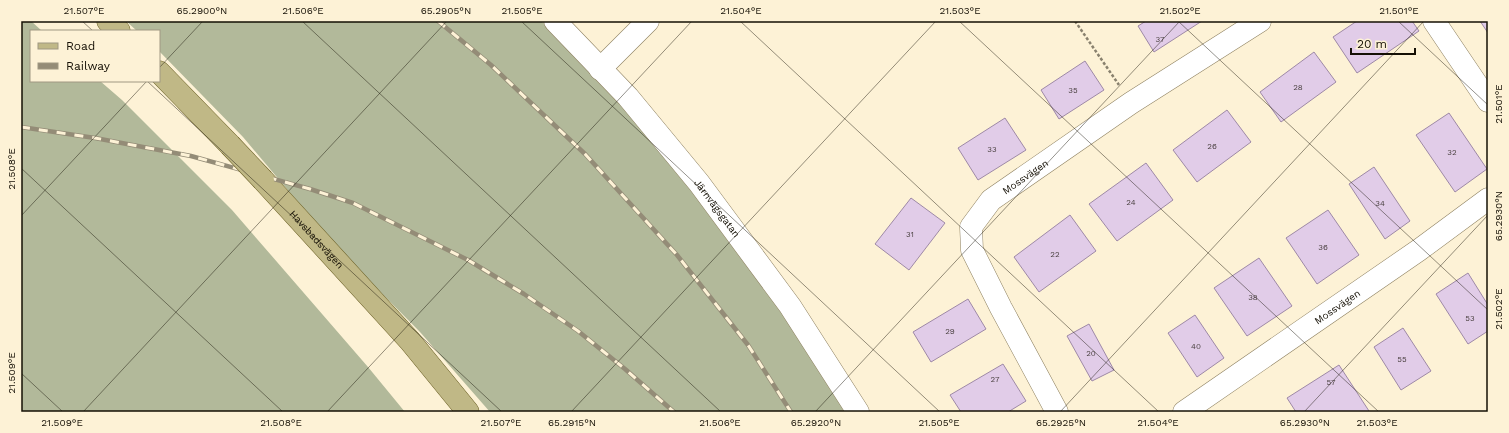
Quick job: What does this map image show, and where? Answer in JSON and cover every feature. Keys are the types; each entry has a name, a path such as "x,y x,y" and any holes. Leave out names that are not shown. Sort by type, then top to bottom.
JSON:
{"main road":[{"path":"108,21 118,30"},
{"name":"Havsbadsvägen","path":"160,73 263,180 410,342 468,412"}],"street":[{"name":"Järnvägsgatan","path":"555,21 628,97 700,183 790,306 858,412"},
{"path":"600,69 648,21"},
{"name":"Mossvägen","path":"1057,412 1001,308 972,250 971,227 991,200 1132,104 1260,21"},
{"path":"1434,21 1488,102"},
{"name":"Mossvägen","path":"1184,412 1419,250 1488,199"}],"path":[{"path":"1075,21 1132,104"}],"green space":[{"path":"21,21 31,21 41,30 30,30 30,82 101,82 122,100 232,210 405,412 21,412"},
{"path":"126,21 541,21 610,81 857,412 490,412 420,332 334,245 243,137 160,52 160,30 136,30"}],"building":[{"path":"1146,21 1202,21 1154,52 1138,26"},
{"path":"1357,21 1412,21 1419,31 1357,73 1333,37"},
{"path":"1480,21 1488,21 1488,33"},
{"path":"1314,52 1336,82 1281,122 1260,92"},
{"path":"1085,61 1104,90 1059,119 1041,90"},
{"path":"1227,110 1251,142 1197,182 1173,150"},
{"path":"1449,113 1487,169 1455,192 1416,135"},
{"path":"1005,118 1026,150 978,180 958,148"},
{"path":"1146,163 1173,200 1117,241 1089,204"},
{"path":"1374,167 1410,221 1385,239 1349,184"},
{"path":"911,198 945,223 909,270 875,244"},
{"path":"1328,210 1359,255 1317,284 1286,238"},
{"path":"1070,215 1096,251 1039,292 1014,257"},
{"path":"1259,258 1292,306 1247,336 1214,288"},
{"path":"1468,273 1488,305 1488,331 1468,344 1436,294"},
{"path":"968,299 986,329 931,362 913,332"},
{"path":"1195,315 1224,358 1197,377 1168,333"},
{"path":"1089,324 1114,370 1092,381 1067,336"},
{"path":"1403,328 1431,371 1401,390 1374,347"},
{"path":"1003,364 1026,401 1008,412 961,412 950,395"},
{"path":"1339,365 1369,411 1296,412 1287,398"}],"railway":[{"path":"438,21 491,65 585,154 677,255 748,345 791,412"},
{"path":"21,127 95,138 191,156 310,189 353,203 468,260 524,294 578,331 625,369 674,412"}]}
